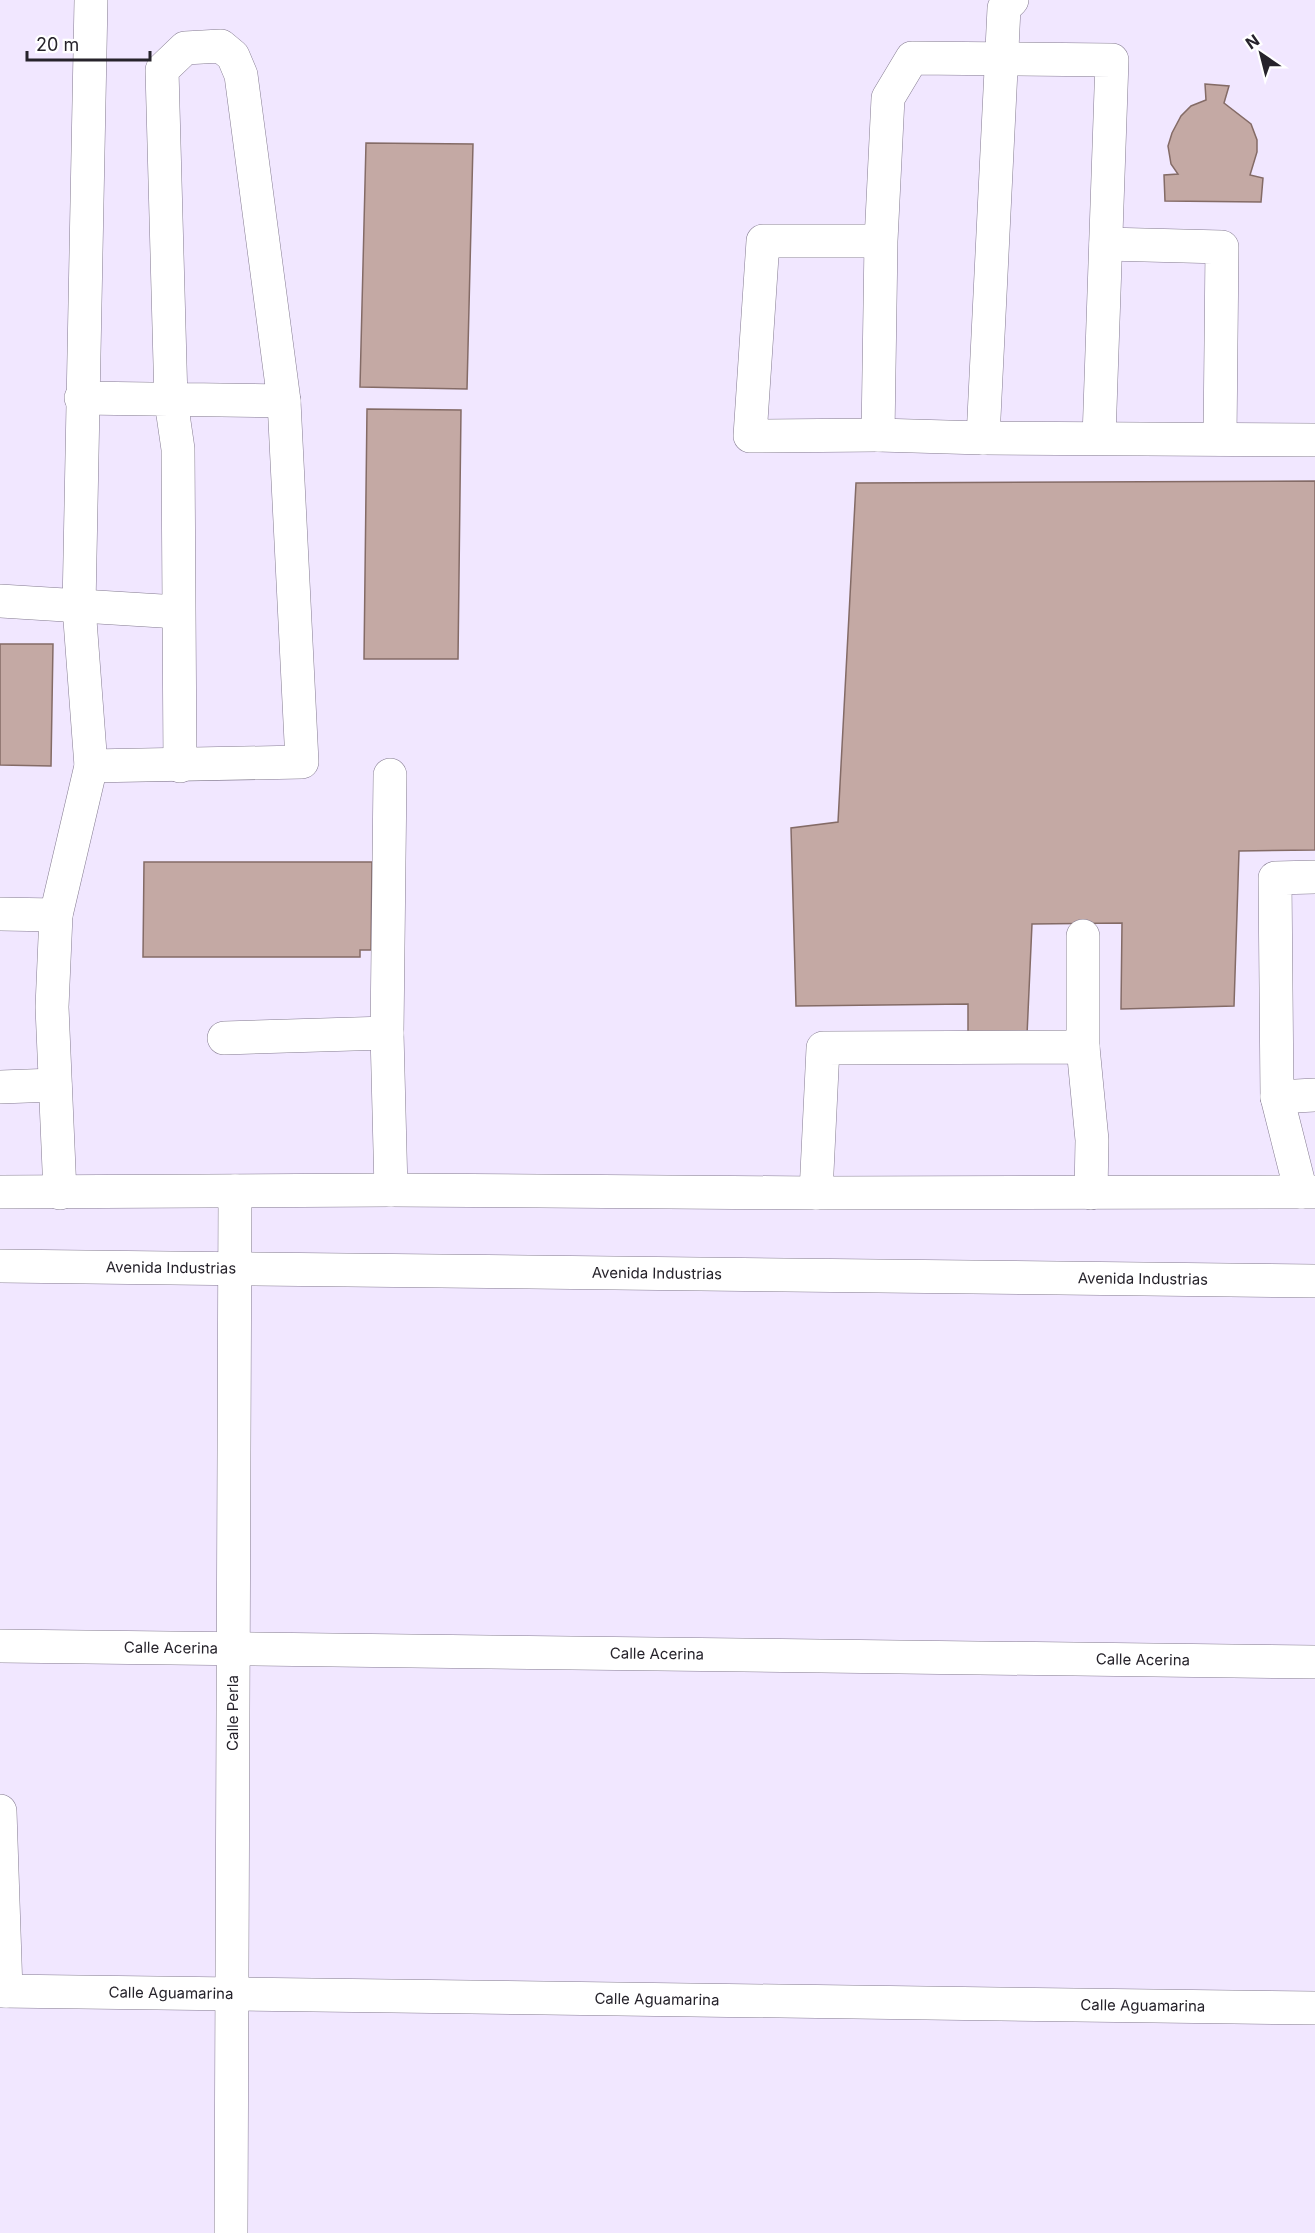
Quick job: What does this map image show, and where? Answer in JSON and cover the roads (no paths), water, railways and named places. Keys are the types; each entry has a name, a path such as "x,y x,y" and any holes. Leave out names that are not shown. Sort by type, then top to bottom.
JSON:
{"street":[{"path":"60,1193 52,1007 56,915 91,766 79,607 81,398 91,0"},
{"path":"983,438 1003,3"},
{"path":"91,766 180,766 302,762 284,401 241,75 233,56 221,46 185,48 162,70 171,401 178,449 180,766"},
{"path":"878,435 881,242 888,98 912,58 1112,60 1099,438"},
{"path":"881,242 764,241 750,436 878,435 1315,440"},
{"path":"1106,244 1222,247 1220,439"},
{"path":"81,398 284,401"},
{"path":"0,601 178,612"},
{"path":"390,775 387,1033 391,1190"},
{"path":"0,1192 391,1190 816,1193 1308,1192 1277,1097 1275,878 1315,877"},
{"path":"0,914 56,915"},
{"path":"1083,936 1083,1047 1092,1140 1091,1193"},
{"path":"224,1038 387,1033"},
{"path":"816,1193 823,1048 1083,1047"},
{"path":"0,1087 55,1085"},
{"path":"1277,1097 1315,1095"},
{"name":"Calle Perla","path":"231,2233 235,1191"},
{"name":"Avenida Industrias","path":"0,1266 1315,1281"},
{"name":"Calle Acerina","path":"0,1646 1315,1662"},
{"path":"0,1811 3,1991"},
{"name":"Calle Aguamarina","path":"3,1991 1315,2008"}]}
